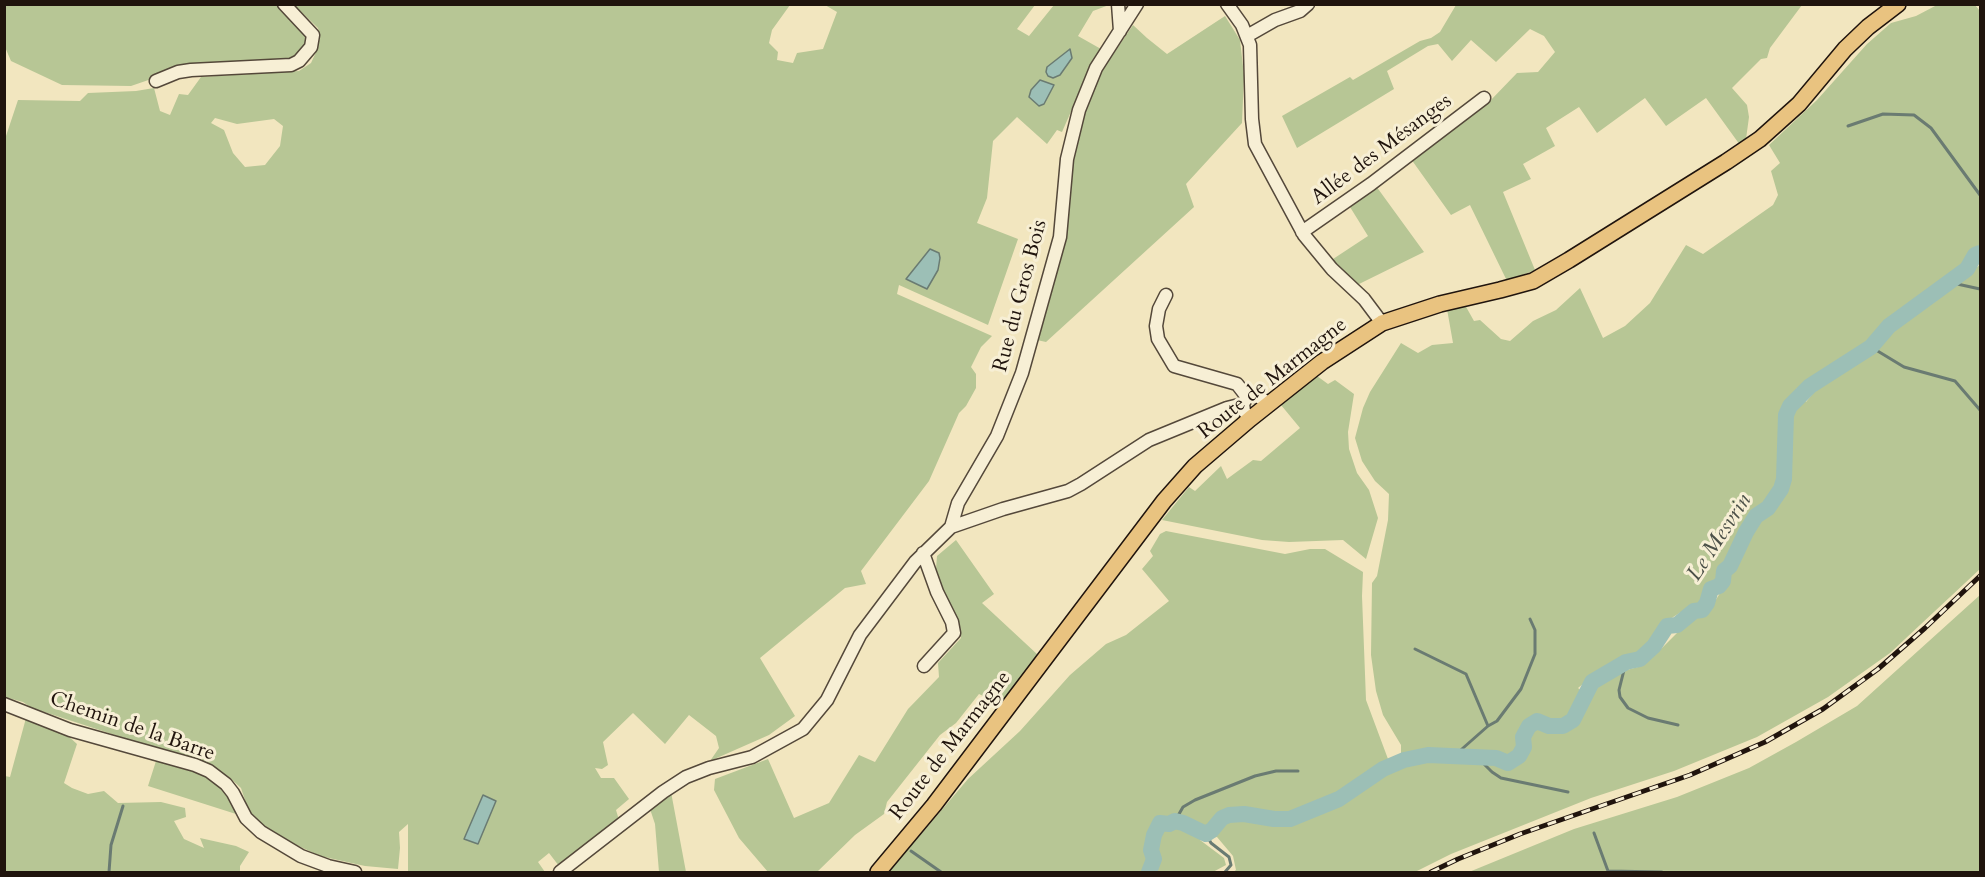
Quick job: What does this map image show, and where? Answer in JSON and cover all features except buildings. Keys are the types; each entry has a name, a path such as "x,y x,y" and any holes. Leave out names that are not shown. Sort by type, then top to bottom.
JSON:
{"main road":[{"name":"Route de Marmagne","path":"878,873 940,798 1164,501 1195,466 1250,419 1322,362 1382,323 1440,304 1533,281 1760,139 1799,105 1845,49 1868,27 1898,4"}],"street":[{"path":"156,81 178,72 191,70 291,65 299,61 311,47 313,35 284,4"},
{"path":"1118,4 1120,31"},
{"path":"1227,4 1242,25 1250,45 1255,144 1302,232 1332,269 1364,299 1382,323"},
{"path":"1247,36 1308,4"},
{"name":"Rue du Gros Bois","path":"951,527 958,503 997,436 1022,373 1060,237 1068,159 1079,110 1096,68 1134,5"},
{"name":"Allée des Mésanges","path":"1302,232 1371,184 1484,98"},
{"path":"1166,295 1159,309 1156,326 1158,339 1174,366 1238,384 1245,401 1244,411 1250,419"},
{"path":"560,873 663,792 686,777 752,757 803,729 827,700 860,635 923,554 951,527 1003,508 1068,491 1149,440 1245,401 1252,395 1269,404"},
{"path":"923,554 937,592 952,622 954,633 924,666"},
{"name":"Chemin de la Barre","path":"4,704 70,730 195,765 208,771 226,784 246,818 261,832 301,856 355,873"}],"green space":[{"path":"4,5 281,5 311,36 297,59 160,76 131,86 62,85 11,61 5,47"},
{"path":"294,5 790,5 772,30 769,43 778,52 777,60 793,63 797,53 823,49 837,12 825,5 1035,5 1017,29 1029,36 1054,5 1109,5 1093,11 1078,36 1101,49 1062,132 1057,130 1047,144 1017,117 993,141 987,198 977,223 1018,239 988,325 899,285 897,294 992,336 981,347 971,367 976,374 976,388 966,406 959,413 929,481 861,571 866,584 845,588 760,658 795,716 769,735 710,761 719,748 716,736 689,715 665,744 633,713 603,742 608,765 602,769 595,768 601,778 614,778 629,799 616,810 619,820 559,866 549,853 538,862 545,872 408,872 408,824 399,832 398,869 365,866 320,856 290,842 261,824 249,812 241,788 230,778 207,765 32,708 23,702 5,697 4,142 18,100 80,101 88,93 154,88 160,111 170,115 179,94 188,95 201,77 299,71 311,63 317,50 320,37 318,28","holes":["215,118 237,124 274,119 283,126 280,146 265,165 245,167 233,153 224,130 211,123"]},
{"path":"1456,5 1802,5 1770,48 1767,58 1761,59 1732,88 1747,105 1749,117 1746,139 1740,145 1706,98 1666,126 1645,98 1597,133 1579,107 1546,128 1555,146 1523,164 1531,179 1503,192 1535,270 1507,281 1470,205 1451,215 1411,159 1489,102 1517,73 1538,72 1555,52 1544,36 1530,29 1496,62 1471,40 1452,61 1438,44 1428,46 1387,71 1394,89 1297,148 1282,116 1350,77 1353,80 1420,41 1431,38 1440,32"},
{"path":"1937,5 1975,5 1980,11 1980,247 1974,249 1960,269 1897,312 1867,345 1796,389 1806,402 1820,385 1858,364 1885,339 1894,326 1980,265 1980,569 1890,653 1828,697 1757,737 1674,771 1591,798 1451,854 1415,872 1233,872 1236,870 1233,856 1217,837 1200,840 1224,858 1226,865 1213,872 889,872 968,779 1020,731 1070,675 1106,644 1126,635 1169,601 1142,569 1153,556 1150,551 1160,534 1166,531 1285,554 1310,549 1325,549 1363,572 1366,700 1388,759 1401,768 1401,745 1383,715 1376,691 1371,655 1372,583 1377,576 1388,520 1389,494 1375,481 1362,461 1355,438 1370,392 1401,343 1418,353 1432,345 1453,343 1447,309 1465,305 1474,321 1480,320 1501,339 1510,341 1533,321 1556,310 1580,288 1603,338 1625,326 1650,303 1686,245 1703,254 1773,205 1778,195 1771,171 1780,163 1769,145 1817,100 1867,44 1891,23 1916,16","holes":["1717,580 1725,585 1709,611 1689,621 1653,657 1638,667 1612,674 1598,683 1588,696 1578,688 1594,675 1650,644 1659,626 1692,605 1702,603 1707,586"]},
{"path":"1225,16 1240,40 1244,75 1242,123 1186,184 1194,207 1046,342 1037,340 1065,237 1076,141 1084,112 1099,75 1133,25 1167,54"},
{"path":"1376,186 1424,252 1357,285 1330,261 1368,236 1350,207"},
{"path":"1317,376 1328,384 1335,380 1354,394 1348,432 1349,449 1357,473 1369,490 1378,518 1366,559 1343,540 1289,542 1262,540 1162,520 1189,487 1195,491 1221,466 1227,479 1253,460 1261,461 1300,428 1281,405"},
{"path":"956,540 994,594 982,603 1038,655 1000,704 979,694 956,723 940,735 887,802 884,814 855,835 817,872 768,872 739,838 714,790 715,779 768,759 794,818 829,803 859,755 875,762 908,709 939,677 938,663 961,638 954,610 942,588 936,569 937,556"},
{"path":"1980,595 1980,872 1469,872 1574,829 1677,797 1749,768 1857,706"},
{"path":"26,718 66,734 77,744 64,783 88,794 104,791 118,803 161,802 185,808 186,817 174,821 184,839 204,848 200,838 236,846 249,852 240,866 240,872 5,872 5,776 10,777"},
{"path":"156,761 206,775 221,785 235,806 236,814 148,786"},
{"path":"671,792 686,872 659,872 655,824 650,809"}],"water":[{"path":"1070,49 1072,58 1060,75 1053,78 1048,76 1047,67"},
{"path":"1040,80 1054,85 1044,104 1039,106 1029,97 1031,90"},
{"path":"930,249 939,253 940,258 938,270 927,289 906,279"},
{"path":"483,795 496,801 478,844 464,839"}],"waterway":[{"path":"1848,126 1883,114 1914,115 1931,128 1980,195"},
{"name":"Le Mesvrin","path":"1149,872 1154,859 1151,850 1154,835 1160,823 1169,824 1175,821 1206,834 1222,818 1229,815 1244,814 1290,819 1339,799 1383,769 1404,760 1428,755 1496,758 1508,763 1519,756 1524,747 1523,737 1529,726 1537,721 1549,726 1563,726 1573,720 1592,682 1626,662 1640,659 1654,646 1667,626 1677,625 1694,611 1702,610 1707,603 1711,589 1719,586 1723,581 1724,571 1730,566 1756,516 1768,508 1781,489 1784,479 1786,415 1790,406 1810,386 1871,347 1889,326 1967,269 1975,255 1980,253"},
{"path":"1948,282 1980,289"},
{"path":"1871,347 1904,367 1955,381 1980,410"},
{"path":"1454,756 1488,726 1497,721 1521,689 1535,654 1535,630 1530,619"},
{"path":"1415,649 1466,674 1488,726"},
{"path":"1626,662 1619,690 1620,697 1628,708 1648,718 1678,725"},
{"path":"1477,757 1501,778 1568,792"},
{"path":"1175,821 1183,807 1195,800 1255,776 1276,771 1298,771"},
{"path":"109,872 111,845 123,806"},
{"path":"1594,833 1608,871"},
{"path":"1206,834 1211,843 1229,857 1231,865 1225,872"},
{"path":"911,851 941,872"},
{"path":"1608,871 1662,872"}],"railway":[{"path":"1431,872 1520,834 1690,775 1765,742 1823,709 1878,669 1980,576"}]}
